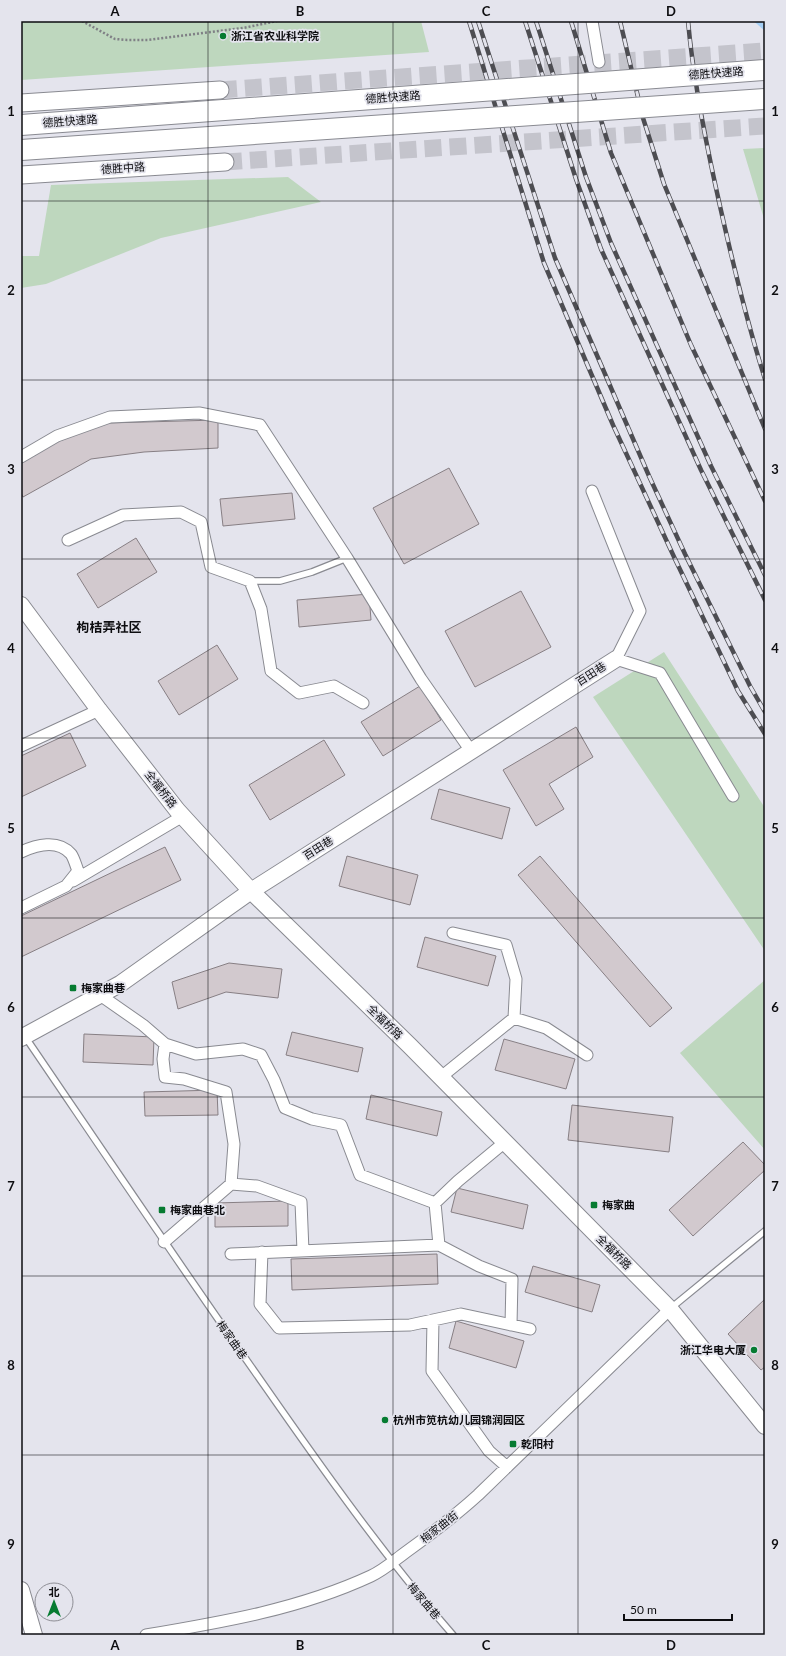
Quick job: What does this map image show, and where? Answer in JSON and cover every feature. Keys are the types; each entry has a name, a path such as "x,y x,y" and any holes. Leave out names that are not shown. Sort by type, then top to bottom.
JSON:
{"highway":[{"name":"德胜快速路","path":"21,125 765,70"},
{"path":"21,150 765,99"}],"main road":[{"path":"21,103 220,90"},
{"name":"德胜中路","path":"21,175 225,162"}],"street":[{"path":"592,21 599,62"},
{"path":"21,457 57,436 110,417 199,413 260,425 347,558 421,679 471,751"},
{"path":"592,491 640,611 616,659 660,673 733,796"},
{"path":"68,540 123,515 181,512 201,522 211,567 250,581 261,609 271,671 299,693 334,686 363,703"},
{"name":"全福桥路","path":"21,605 100,710 183,816 251,891 441,1078 670,1309 764,1422"},
{"name":"百田巷","path":"23,1037 120,984 251,891 616,659"},
{"path":"21,746 100,710"},
{"path":"21,908 66,886 183,816"},
{"path":"21,852 36,845 58,845 71,854 78,871 66,886"},
{"path":"441,1078 514,1018 516,979 506,945 453,933"},
{"path":"100,995 143,1025 165,1044 196,1054 242,1049 261,1055 274,1080 285,1108 312,1119 341,1125 360,1175 435,1203"},
{"path":"514,1018 546,1028 587,1056"},
{"path":"164,1242 231,1184 234,1144 226,1092 184,1079 165,1077 163,1059 165,1044"},
{"path":"435,1203 458,1181 505,1142"},
{"path":"231,1184 257,1186 301,1202 303,1251"},
{"path":"435,1203 439,1245"},
{"path":"231,1254 439,1245 479,1266 512,1279 511,1325"},
{"path":"262,1252 260,1304 279,1328 410,1325 461,1314 530,1329"},
{"name":"梅家曲街","path":"146,1635 246,1618 332,1592 372,1575 448,1521 507,1467 670,1309"},
{"path":"433,1320 432,1371 489,1451 507,1467"},
{"path":"21,1590 34,1635"}],"lane":[{"path":"250,581 280,581 312,572 347,558"},
{"name":"梅家曲巷","path":"23,1037 308,1448 392,1562 453,1635"},
{"path":"670,1309 765,1231"}],"path":[{"path":"82,21 115,39 148,40 235,29 277,21"}],"green space":[{"name":"浙江省农业科学院","path":"21,21 421,21 429,52 21,80"},
{"path":"765,148 765,222 743,149"},
{"path":"288,177 321,202 161,238 46,284 21,288 21,256 39,256 51,185"},
{"path":"664,652 765,808 765,951 593,697"},
{"path":"765,980 765,1150 680,1053"}],"building":[{"path":"218,420 218,448 144,452 91,459 23,497 21,493 21,460 51,444 107,423"},
{"path":"449,468 479,524 404,564 373,508"},
{"path":"292,493 295,519 223,526 220,499"},
{"path":"136,538 157,572 98,608 77,574"},
{"path":"521,591 551,647 475,687 445,631"},
{"path":"369,594 371,620 299,627 297,600"},
{"path":"217,645 238,679 179,715 158,681"},
{"path":"420,686 441,720 383,756 361,722"},
{"path":"576,727 593,757 549,784 564,809 536,826 503,770"},
{"path":"70,733 86,766 21,797 21,756"},
{"path":"324,740 345,775 270,820 249,785"},
{"path":"439,789 510,808 502,839 431,819"},
{"path":"165,847 181,880 21,957 21,916"},
{"path":"347,856 418,875 410,905 339,886"},
{"path":"540,856 672,1008 650,1027 518,875"},
{"path":"425,937 496,956 488,986 417,967"},
{"path":"229,963 282,969 278,998 226,992 178,1009 172,982"},
{"path":"292,1032 363,1048 358,1072 286,1055"},
{"path":"84,1034 154,1037 153,1065 83,1062"},
{"path":"504,1039 575,1059 566,1089 495,1070"},
{"path":"217,1090 218,1115 145,1116 144,1092"},
{"path":"371,1095 442,1112 437,1136 366,1119"},
{"path":"572,1105 673,1117 669,1152 568,1140"},
{"path":"743,1142 765,1165 765,1170 693,1236 669,1210"},
{"path":"457,1188 528,1205 523,1229 451,1212"},
{"path":"288,1201 288,1226 215,1227 215,1203"},
{"path":"437,1254 438,1284 292,1290 291,1259"},
{"path":"533,1266 600,1285 592,1312 525,1292"},
{"name":"浙江华电大厦","path":"765,1299 765,1367 761,1370 728,1334"},
{"path":"456,1321 524,1341 516,1368 449,1348"}],"waterway":[{"path":"757,21 765,28"}],"tunnel":[{"path":"220,90 765,51"},
{"path":"225,162 765,126"}],"railway":[{"path":"469,21 544,263 613,425 675,559 738,691 765,734"},
{"path":"478,21 555,258 649,476 685,554 750,686 765,712"},
{"path":"525,21 576,179 601,249 701,470 765,600"},
{"path":"536,21 586,177 611,243 711,466 765,575"},
{"path":"571,21 611,153 691,345 765,501"},
{"path":"620,21 643,118 664,184 765,429"},
{"path":"688,21 699,105 707,147 738,284 765,379"}],"place":[{"name":"浙江省农业科学院","path":"223,36"},
{"name":"梅家曲巷","path":"73,988"},
{"name":"梅家曲","path":"594,1205"},
{"name":"梅家曲巷北","path":"162,1210"},
{"name":"浙江华电大厦","path":"754,1350"},
{"name":"杭州市笕杭幼儿园锦润园区","path":"385,1420"},
{"name":"乾阳村","path":"513,1444"}],"district":[{"name":"枸桔弄社区","path":"109,627"}]}
